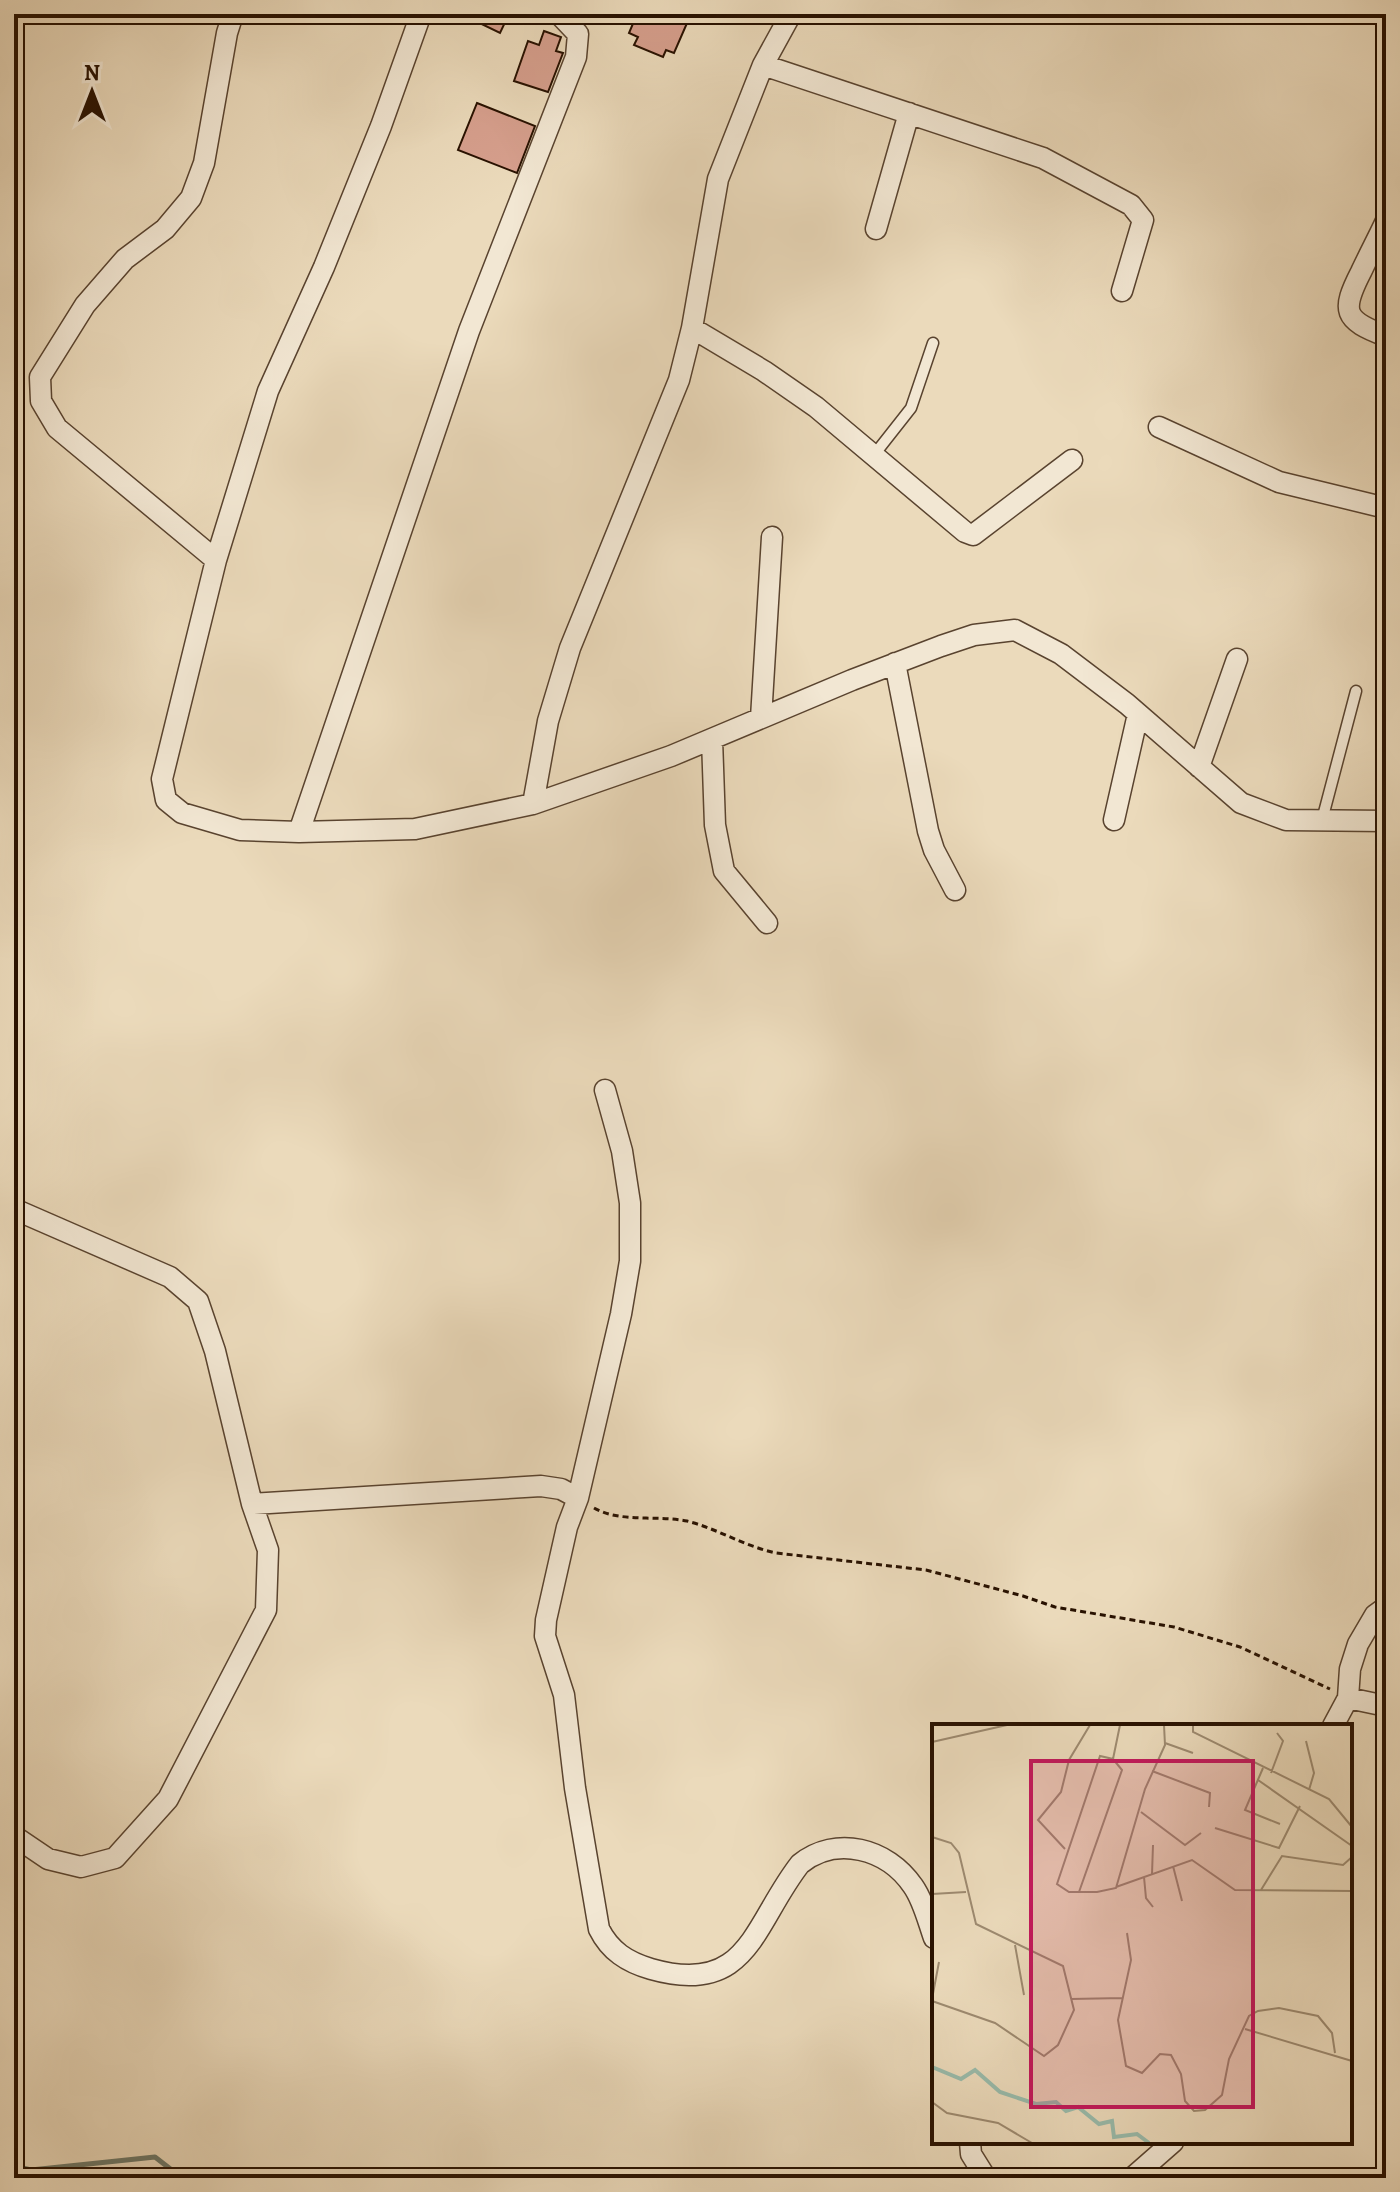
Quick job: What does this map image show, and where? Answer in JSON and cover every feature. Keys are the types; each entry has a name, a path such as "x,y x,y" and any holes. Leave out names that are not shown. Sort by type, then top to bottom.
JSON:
{"street":[{"path":"216,560 57,428 41,401 40,377 85,305 125,259 165,229 191,198 204,163 233,14"},
{"path":"421,14 381,126 324,267 268,391 216,560 162,779 166,800 182,813 240,830 415,829 533,804 671,756 895,663 974,635 1015,630 1061,654 1138,714 1241,803 1286,820 1386,821"},
{"path":"299,832 469,331 576,57 578,34 559,14"},
{"path":"533,804 548,721 570,648 679,380 692,328 718,179 763,65 791,14"},
{"path":"763,65 1043,158 1131,205 1143,220 1122,291"},
{"path":"876,229 909,113"},
{"path":"1386,221 1347,298 1350,312 1360,326 1386,336"},
{"path":"692,328 764,371 816,407 965,532 973,535 1072,460"},
{"path":"1159,427 1279,482 1386,508"},
{"path":"761,718 772,537"},
{"path":"1199,767 1237,659"},
{"path":"895,663 928,831 934,850 955,890"},
{"path":"1114,820 1138,714"},
{"path":"712,739 715,825 724,871 767,923"},
{"path":"605,1090 622,1151 630,1203 630,1261 621,1314 578,1498 567,1527 545,1636 564,1695 575,1788 599,1929 606,1944 638,1965 669,1974 701,1975 719,1971 741,1956 800,1864 812,1854 827,1849 850,1848 885,1858 903,1872 916,1889 932,1933"},
{"path":"14,1209 170,1277 198,1301 215,1351 252,1504 268,1550 266,1610 168,1799 115,1858 81,1867 48,1859 14,1836"},
{"path":"252,1504 541,1486 561,1489 578,1498"},
{"path":"1334,1724 1348,1698 1350,1669 1358,1644 1375,1615 1386,1607"},
{"path":"1348,1698 1386,1706"},
{"path":"970,2144 971,2154 986,2178"},
{"path":"1132,2178 1171,2144"}],"lane":[{"path":"874,455 911,408 933,343"},
{"path":"1322,821 1356,691"}],"path":[{"path":"578,1498 598,1511 685,1521 752,1548 926,1570 1012,1592 1055,1607 1174,1627 1240,1647 1348,1698"}],"building":[{"path":"461,14 509,14 500,33"},
{"path":"637,14 691,14 674,53 666,50 663,57 634,45 638,37 629,33"},
{"path":"544,31 561,37 556,51 563,53 548,92 514,81 528,41 539,45"},
{"path":"477,103 535,126 517,173 458,150"}],"waterway":[{"path":"14,2166 31,2170 155,2157 182,2178"}]}
